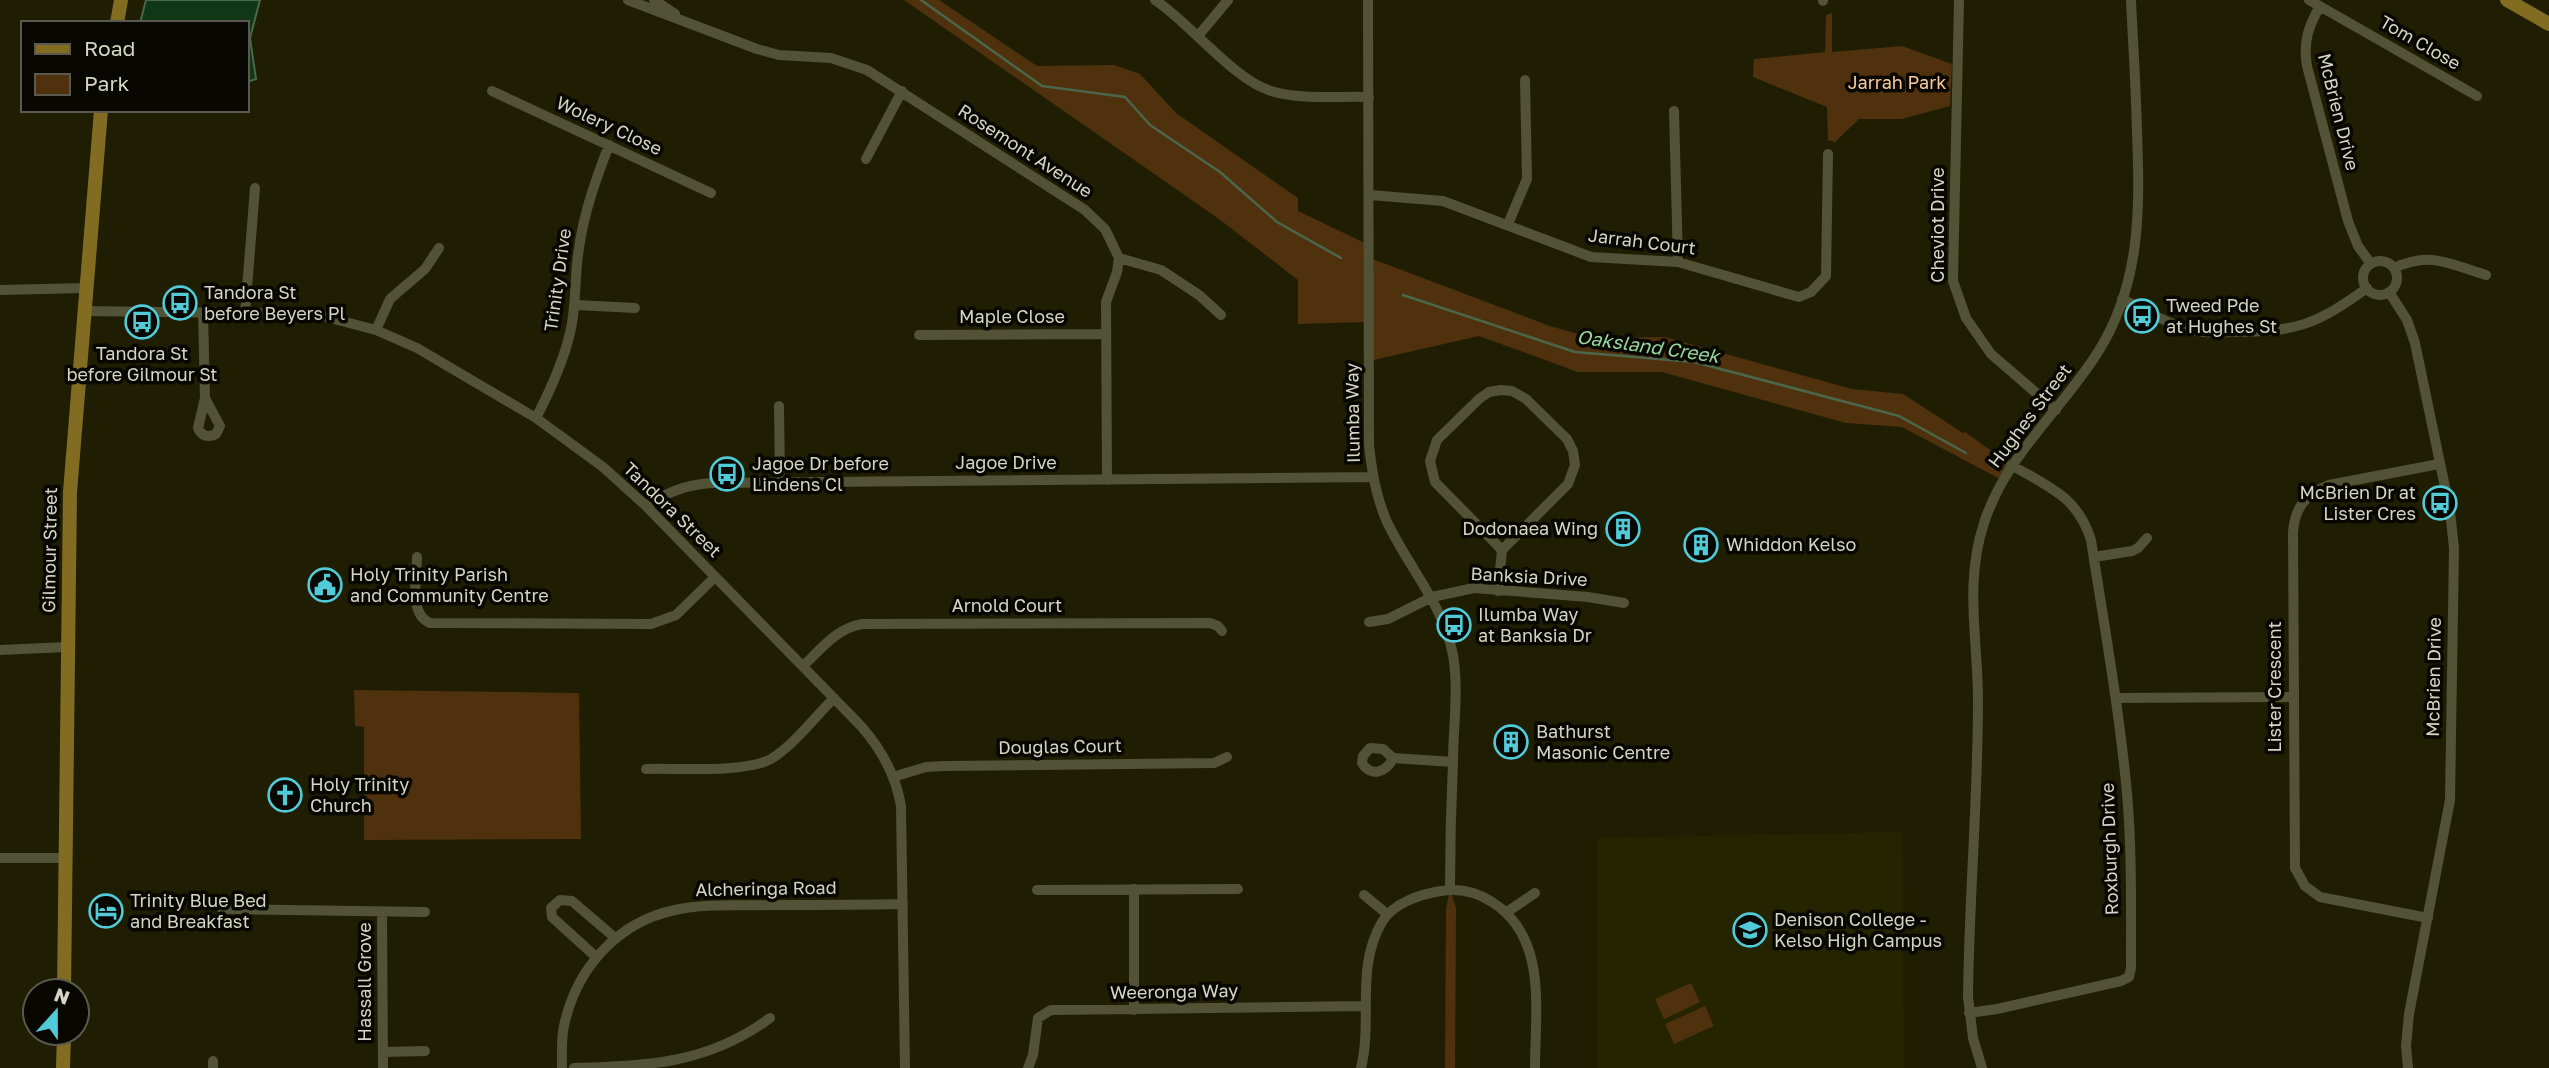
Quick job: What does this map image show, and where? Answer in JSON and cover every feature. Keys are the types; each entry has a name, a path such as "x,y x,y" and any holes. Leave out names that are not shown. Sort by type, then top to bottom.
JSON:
{"main road":[{"path":"117,21 121,0"},
{"path":"2507,0 2549,24"},
{"name":"Gilmour Street","path":"64,977 70,492 101,112"},
{"path":"63,1068 64,1047"}],"street":[{"name":"Rosemont Avenue","path":"628,0 757,49 779,55 831,58 867,70 1085,210 1105,229 1119,258"},
{"name":"Rosemont Avenue","path":"654,0 687,21"},
{"path":"1155,0 1247,78 1267,90 1285,94 1368,97"},
{"path":"1198,36 1228,0"},
{"name":"Ilumba Way","path":"1368,0 1369,445 1372,477 1388,524 1432,597 1443,621 1453,656 1455,705 1450,890"},
{"name":"Cheviot Drive","path":"1959,0 1953,281 1966,318 1991,354 2056,410"},
{"name":"Hughes Street","path":"1982,1068 1969,1013 1968,980 1978,698 1972,588 1983,524 2011,465 2031,437 2081,380 2100,349 2122,299 2136,246 2140,203 2131,0"},
{"name":"Tom Close","path":"2309,0 2477,96"},
{"name":"McBrien Drive","path":"2320,6 2304,43 2307,66 2348,221 2358,246 2371,264"},
{"path":"1508,224 1527,179 1525,80"},
{"name":"Wolery Close","path":"492,91 711,192"},
{"path":"866,159 902,91"},
{"path":"1674,111 1678,262"},
{"name":"Trinity Drive","path":"536,418 556,374 569,336 576,305 580,239 595,180 609,145"},
{"name":"Jarrah Court","path":"1370,195 1443,201 1591,257 1678,262 1799,297 1811,292 1826,276 1828,154"},
{"path":"245,313 255,188"},
{"path":"376,330 390,299 425,269 439,248"},
{"path":"1107,480 1106,302 1119,258 1161,270 1199,295 1221,314"},
{"path":"2394,268 2411,261 2430,258 2486,275"},
{"path":"2385,262 2394,268 2396,283 2389,292 2377,294 2367,288 2364,275 2371,264 2385,262"},
{"path":"0,290 85,288"},
{"path":"2122,299 2194,331 2266,332 2308,324 2367,288"},
{"name":"McBrien Drive","path":"2389,292 2413,333 2450,511 2454,548 2450,800 2407,1030 2408,1068"},
{"path":"576,305 635,308"},
{"name":"Tandora Street","path":"83,311 314,314 376,330 417,348 536,418 595,460 646,506 871,737 893,777 901,806 905,1068"},
{"path":"203,313 205,398"},
{"name":"Maple Close","path":"919,335 1105,334"},
{"path":"1498,591 1502,550 1568,484 1574,465 1573,451 1567,439 1526,399 1512,391 1501,390 1489,392 1437,440 1430,461 1435,482 1502,550"},
{"path":"779,406 780,482"},
{"name":"Lister Crescent","path":"2428,918 2320,897 2299,878 2293,856 2293,532 2298,509 2313,491 2329,485 2439,464"},
{"name":"Roxburgh Drive","path":"1969,1013 2121,981 2129,977 2131,968 2129,830 2117,698 2087,525 2071,502 2055,489 2011,465"},
{"name":"Jagoe Drive","path":"646,506 666,493 692,484 1372,477"},
{"path":"2094,557 2132,551 2147,538"},
{"path":"417,557 416,608 421,618 430,623 651,625 676,615 715,577"},
{"name":"Banksia Drive","path":"1369,622 1388,619 1432,597 1474,588 1588,597 1624,603"},
{"name":"Arnold Court","path":"803,666 838,633 851,626 863,624 1210,623 1222,631"},
{"path":"0,650 67,647"},
{"path":"2117,698 2293,697"},
{"path":"646,769 746,766 763,762 780,752 834,698"},
{"name":"Douglas Court","path":"893,777 926,767 1214,763 1227,757"},
{"path":"1393,758 1452,762"},
{"path":"0,858 66,858"},
{"path":"1134,889 1135,1010"},
{"path":"1037,890 1238,889"},
{"path":"1361,1068 1365,1044 1365,971 1369,952 1387,914 1424,895 1450,890 1476,893 1507,912 1521,930 1534,967 1535,1068"},
{"path":"1507,912 1535,893"},
{"path":"1364,895 1387,914"},
{"path":"596,957 552,917 551,908 560,900 572,901 614,937"},
{"name":"Alcheringa Road","path":"562,1068 562,1037 579,983 596,957 614,937 660,913 695,906 903,904"},
{"name":"Hassall Grove","path":"222,909 425,912"},
{"name":"Hassall Grove","path":"382,912 383,1068"},
{"name":"Weeronga Way","path":"1028,1068 1034,1049 1038,1018 1045,1012 1365,1006"},
{"path":"574,1068 627,1067 685,1058 730,1044 770,1018"},
{"name":"Hassall Grove","path":"383,1052 425,1051"}],"shaded area":[{"path":"146,0 260,0 250,38 256,79 248,82 248,21 141,21"},
{"name":"Denison College - Kelso High Campus","path":"1902,832 1904,1068 1597,1068 1597,838"}],"green space":[{"path":"904,0 939,0 1037,66 1114,65 1140,74 1176,113 1298,198 1298,211 1369,245 1370,258 1550,326 1592,338 1665,337 1852,389 1903,394 1965,432 2011,465 2002,480 1902,427 1846,423 1662,372 1578,372 1479,336 1369,361 1368,322 1298,324 1298,280 1219,219"},
{"name":"Jarrah Park","path":"1832,13 1832,52 1902,46 1952,64 1950,106 1902,119 1859,119 1835,142 1828,140 1827,107 1753,77 1754,59 1825,52 1826,15"},
{"path":"354,690 579,693 581,839 364,840 364,727 355,726"},
{"path":"1450,889 1456,908 1455,1068 1445,1068 1446,909"},
{"path":"1691,983 1700,1002 1664,1019 1655,999"},
{"path":"1705,1006 1714,1026 1674,1044 1665,1024"}],"waterway":[{"name":"Oaksland Creek","path":"921,0 1042,86 1125,97 1150,125 1220,172 1277,222 1341,258"},
{"name":"Oaksland Creek","path":"1403,295 1575,352 1694,362 1899,416 1966,453"}],"place":[{"name":"Tandora St before Beyers Pl","path":"180,303"},
{"name":"Tweed Pde at Hughes St","path":"2142,316"},
{"name":"Tandora St before Gilmour St","path":"142,322"},
{"name":"Jagoe Dr before Lindens Cl","path":"727,474"},
{"name":"McBrien Dr at Lister Cres","path":"2440,503"},
{"name":"Dodonaea Wing","path":"1623,529"},
{"name":"Whiddon Kelso","path":"1701,545"},
{"name":"Holy Trinity Parish and Community Centre","path":"325,585"},
{"name":"Ilumba Way at Banksia Dr","path":"1454,625"},
{"name":"Bathurst Masonic Centre","path":"1511,742"},
{"name":"Holy Trinity Church","path":"285,795"},
{"name":"Trinity Blue Bed and Breakfast","path":"106,911"},
{"name":"Denison College - Kelso High Campus","path":"1750,930"}]}
